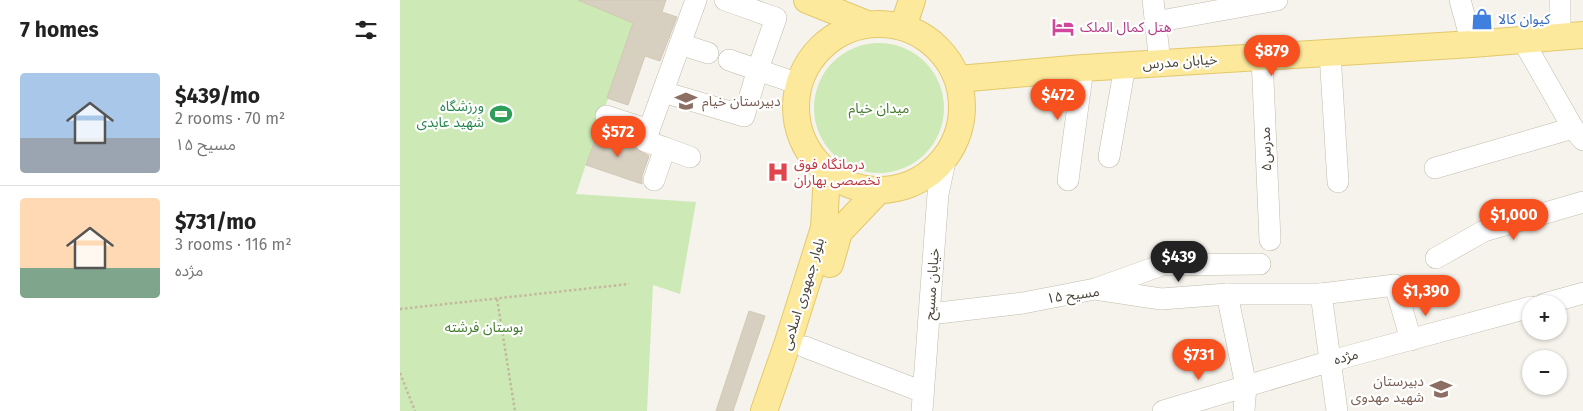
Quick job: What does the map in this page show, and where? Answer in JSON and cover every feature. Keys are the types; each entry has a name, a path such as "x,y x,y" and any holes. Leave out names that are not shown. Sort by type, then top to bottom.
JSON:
{"main road":[{"path":"807,0 867,24"},
{"path":"903,27 912,0"},
{"path":"885,23 903,27 926,38 939,50 945,56 958,79 963,106 959,133 946,157 928,175 904,187 878,191 852,186 827,173 809,152 797,127 795,99 802,72 818,49 840,32 867,24 885,23"},
{"name":"خیابان مدرس","path":"958,79 1083,68 1472,44 1571,36"},
{"name":"بلوار جمهوری اسلامی","path":"764,411 824,228 827,173"},
{"name":"بلوار جمهوری اسلامی","path":"784,411 806,347 839,232 878,191"}],"street":[{"path":"690,156 645,141 696,0"},
{"path":"663,92 744,116 776,18 725,0"},
{"path":"1152,0 1160,63"},
{"path":"1155,22 1277,0"},
{"path":"1460,0 1472,44"},
{"path":"1560,0 1571,36"},
{"path":"1435,168 1578,134 1522,39"},
{"path":"680,44 708,53 714,46 721,46 729,52 729,60 799,84"},
{"path":"1330,53 1338,182"},
{"name":"مدرس۵","path":"1262,57 1270,240"},
{"path":"1109,158 1125,66"},
{"path":"1068,180 1083,68"},
{"path":"606,116 649,130"},
{"path":"654,180 665,148"},
{"name":"خیابان مسیح","path":"923,401 938,194 946,157"},
{"path":"1436,258 1484,231 1583,202"},
{"path":"1095,289 1162,266 1260,264"},
{"name":"مسیح ۱۵","path":"930,314 1023,303 1095,289 1161,299 1227,294 1321,294 1395,285 1411,340"},
{"path":"1567,298 1583,293"},
{"path":"1227,294 1246,386 1244,411"},
{"path":"1321,294 1337,411"},
{"name":"مژده","path":"1163,411 1201,405 1246,386 1522,309"},
{"path":"806,347 923,401"}],"path":[{"path":"400,309 629,284"},
{"path":"497,299 515,411"},
{"path":"400,372 416,411"}],"green space":[{"name":"بوستان فرشته","path":"400,0 641,0 576,194 696,202 680,294 653,285 647,411 400,411"},
{"name":"میدان خیام","path":"879,43 892,44 904,48 925,62 939,83 943,95 943,121 939,133 925,154 904,168 892,172 879,173 866,172 854,168 833,154 819,133 815,121 814,108 815,95 819,83 833,62 854,48 866,44"}],"building":[{"path":"578,0 666,0 662,12 677,17 660,61 645,56 628,105 607,98 633,23"},
{"path":"598,131 633,144 636,149 649,156 642,176 642,184 586,165"},
{"path":"749,311 765,316 733,411 716,411"}],"place":[{"name":"کیوان کالا","path":"1482,19"},
{"name":"هتل کمال الملک","path":"1063,27"},
{"name":"دبیرستان خیام","path":"686,101"},
{"name":"ورزشگاه شهید عابدی","path":"501,114"},
{"name":"درمانگاه فوق تخصصی بهاران","path":"778,172"},
{"name":"دبیرستان شهید مهدوی","path":"1441,389"}]}
